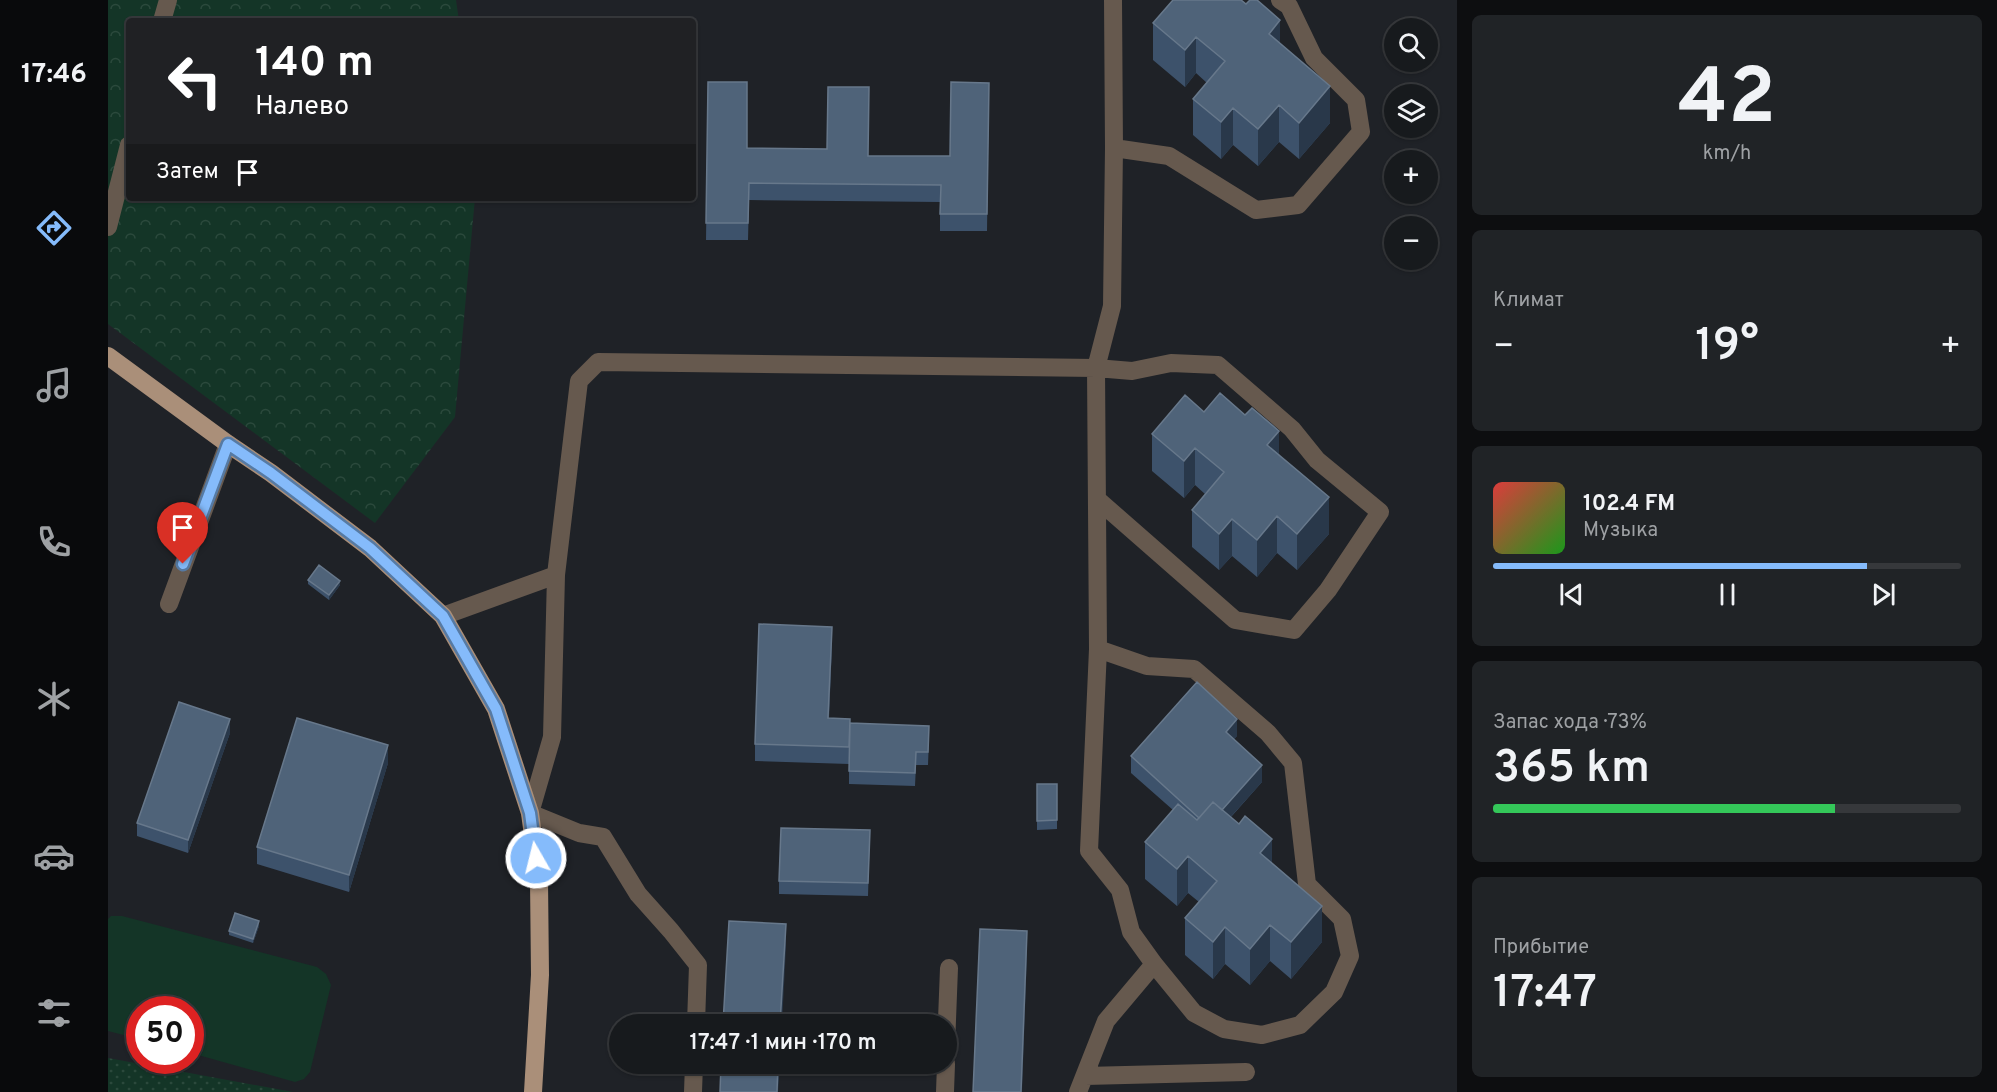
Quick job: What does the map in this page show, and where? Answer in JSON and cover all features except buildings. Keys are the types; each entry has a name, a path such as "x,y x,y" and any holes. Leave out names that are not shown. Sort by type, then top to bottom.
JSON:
{"main road":[{"path":"108,356 271,473 370,548 443,616 496,709 530,813 539,892 540,975 533,1092"}],"street":[{"path":"163,18 168,0"},
{"path":"1098,649 1147,666 1194,669 1268,733 1293,763 1307,884 1342,919 1350,956 1334,992 1300,1025 1262,1035 1224,1029 1194,1013 1131,932 1120,890 1089,851 1098,649 1096,368 1112,306 1113,0"},
{"path":"1114,148 1169,156 1256,210 1298,205 1361,132 1356,100 1314,58 1288,6 1280,0"},
{"path":"108,227 126,157"},
{"path":"696,1014 698,965 638,894 603,837 579,833 530,813 552,737 556,575 579,381 598,362 1096,368 1132,371 1171,363 1218,365 1292,429 1317,460 1380,512 1328,590 1294,630 1235,620 1098,500"},
{"path":"169,604 228,444"},
{"path":"443,616 556,575"},
{"path":"1154,964 1106,1021 1082,1084 1246,1072"},
{"path":"947,1014 949,968"},
{"path":"693,1092 694,1074"},
{"path":"945,1092 946,1074"}],"green space":[{"path":"108,0 456,0 459,18 126,18 126,201 475,201 455,417 375,523 108,324"},
{"path":"111,916 122,916 317,967 326,974 331,985 310,1072 304,1079 295,1082 204,1057 204,996 126,996 126,1036 108,1031 108,919"},
{"path":"108,1058 126,1061 126,1074 195,1074 293,1092 108,1092"}],"route":[{"path":"183,564 228,444 271,473 370,548 443,616 496,709 530,813 536,858"}]}
